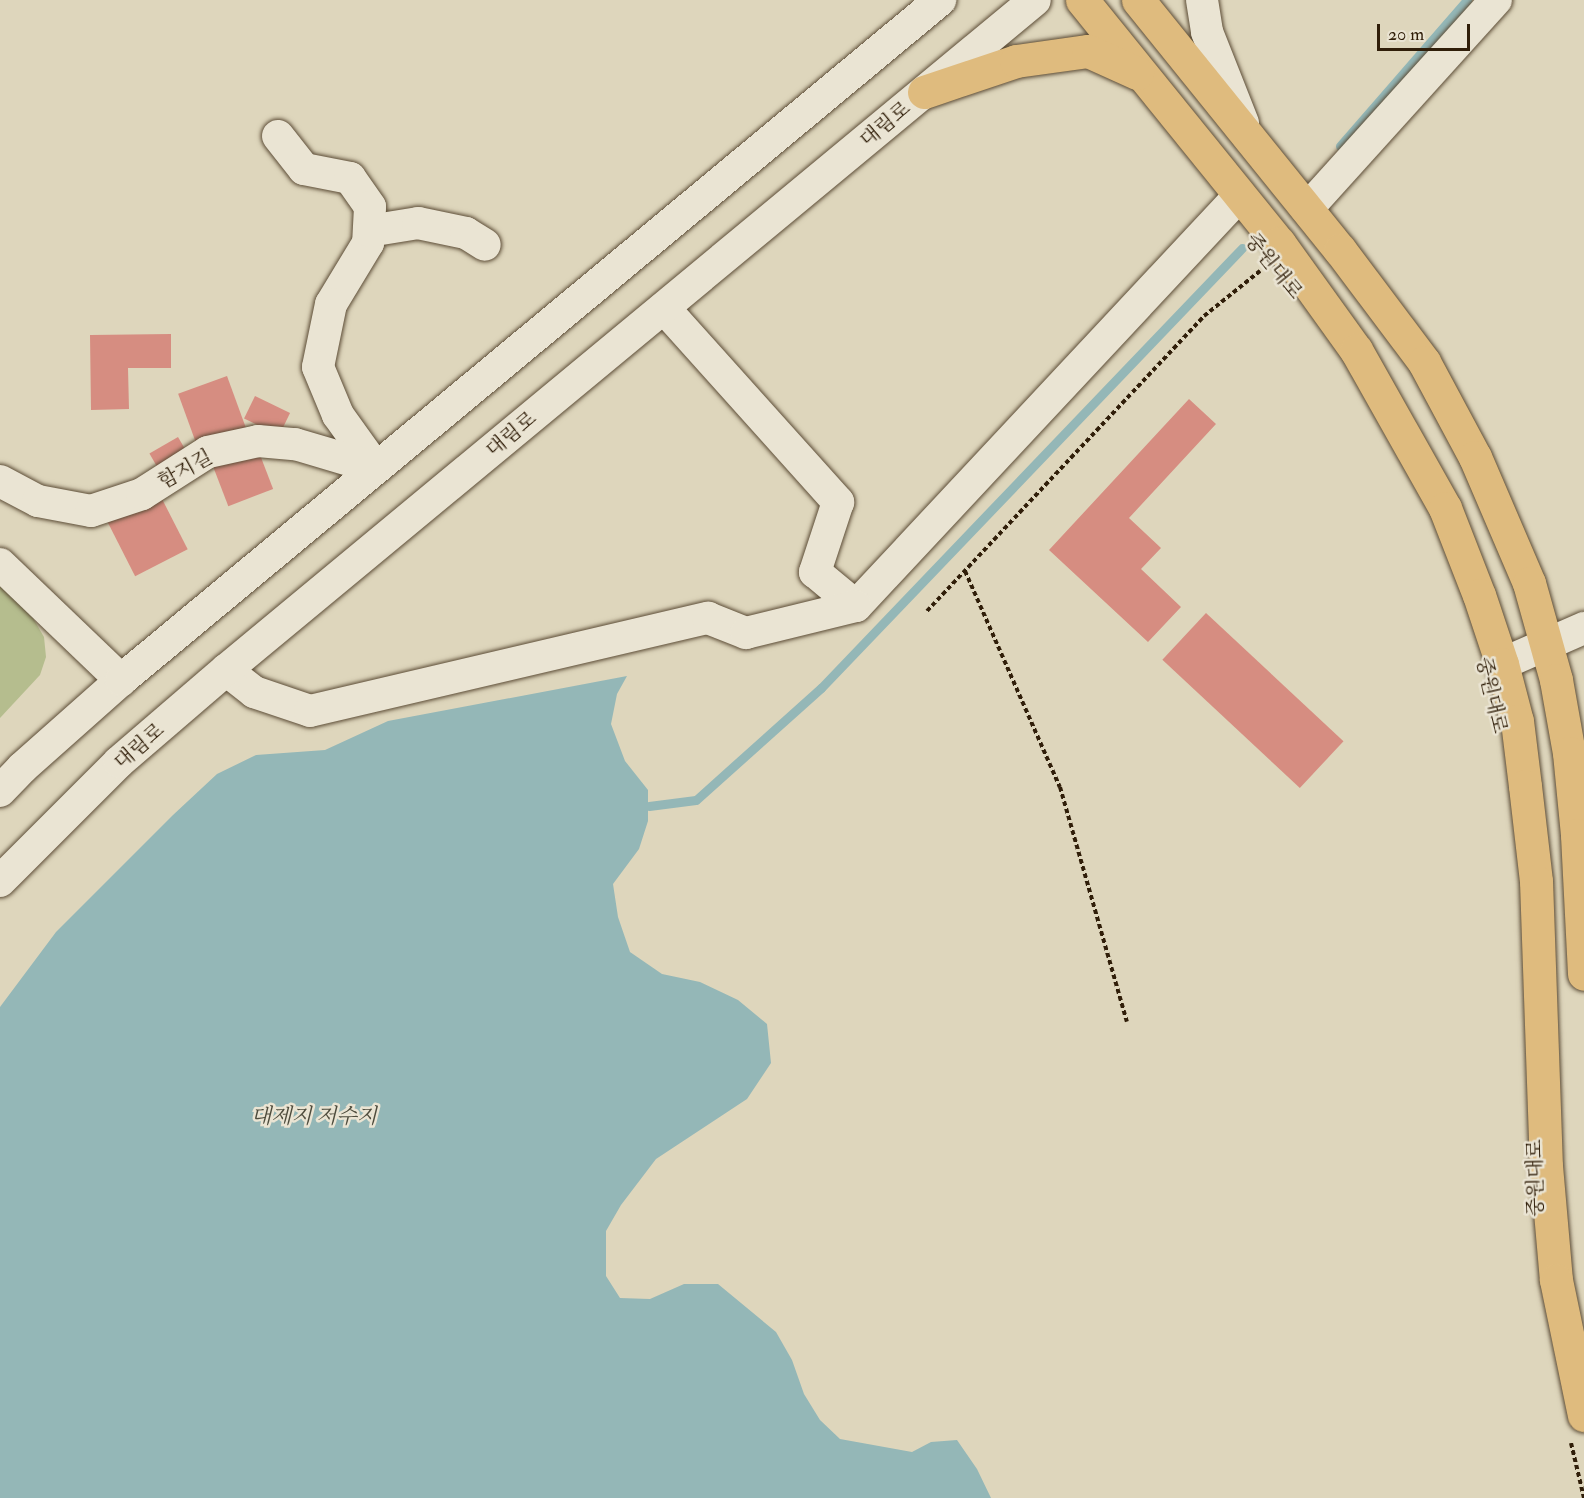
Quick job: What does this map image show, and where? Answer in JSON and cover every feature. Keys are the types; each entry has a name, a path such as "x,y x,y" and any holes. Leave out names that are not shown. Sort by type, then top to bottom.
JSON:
{"main road":[{"name":"중원대로","path":"1082,0 1284,251 1356,351 1445,508 1502,664 1517,721 1536,881 1546,1166 1556,1280 1577,1423"},
{"path":"1138,0 1307,209 1424,362 1480,467 1529,583 1546,646 1569,753 1577,835 1584,974"},
{"path":"924,92 1016,61 1088,51 1143,76"}],"street":[{"path":"0,791 22,768 121,680 918,11 940,0"},
{"name":"대림로","path":"0,881 119,762 226,670 1035,0"},
{"path":"1202,0 1207,32 1247,135"},
{"path":"1307,209 1496,0"},
{"path":"278,136 303,169 350,178 370,207 368,243 331,304 318,367 338,415 376,468"},
{"path":"226,670 254,692 310,711 708,618 746,633 856,606 1240,195"},
{"path":"369,231 418,223 466,233 484,245"},
{"path":"664,308 838,502 815,572 856,606"},
{"name":"함지길","path":"0,481 38,501 91,511 142,494 208,452 258,441 295,444 376,468"},
{"path":"0,564 121,680"},
{"path":"1502,664 1584,628"}],"path":[{"path":"927,611 1204,316 1284,251"},
{"path":"965,571 1060,787 1128,1022"},
{"path":"1577,1423 1584,1498"}],"green space":[{"path":"0,585 33,618 44,637 46,657 40,675 0,718"}],"water":[{"name":"대제지 저수지","path":"627,676 617,694 611,724 625,761 648,790 648,821 639,849 613,884 618,917 630,952 662,974 700,982 738,1000 767,1024 771,1063 747,1099 656,1159 621,1205 606,1231 606,1276 620,1298 650,1299 684,1284 718,1284 776,1332 792,1360 804,1394 820,1420 840,1439 912,1452 931,1442 957,1440 977,1469 991,1498 0,1498 0,1007 56,932 217,774 256,755 325,750 388,721"}],"building":[{"path":"171,334 171,368 128,368 129,409 91,410 90,335"},
{"path":"227,376 246,429 197,446 178,394"},
{"path":"255,396 290,413 279,436 244,418"},
{"path":"1189,399 1216,424 1129,518 1161,548 1141,569 1181,607 1148,642 1049,550"},
{"path":"178,437 190,458 161,474 149,454"},
{"path":"257,447 273,489 228,506 212,464"},
{"path":"160,495 188,549 135,576 107,522"},
{"path":"1206,613 1343,741 1300,788 1162,660"}],"waterway":[{"path":"1340,146 1467,0"},
{"path":"649,806 696,800 821,688 1242,248"}]}
